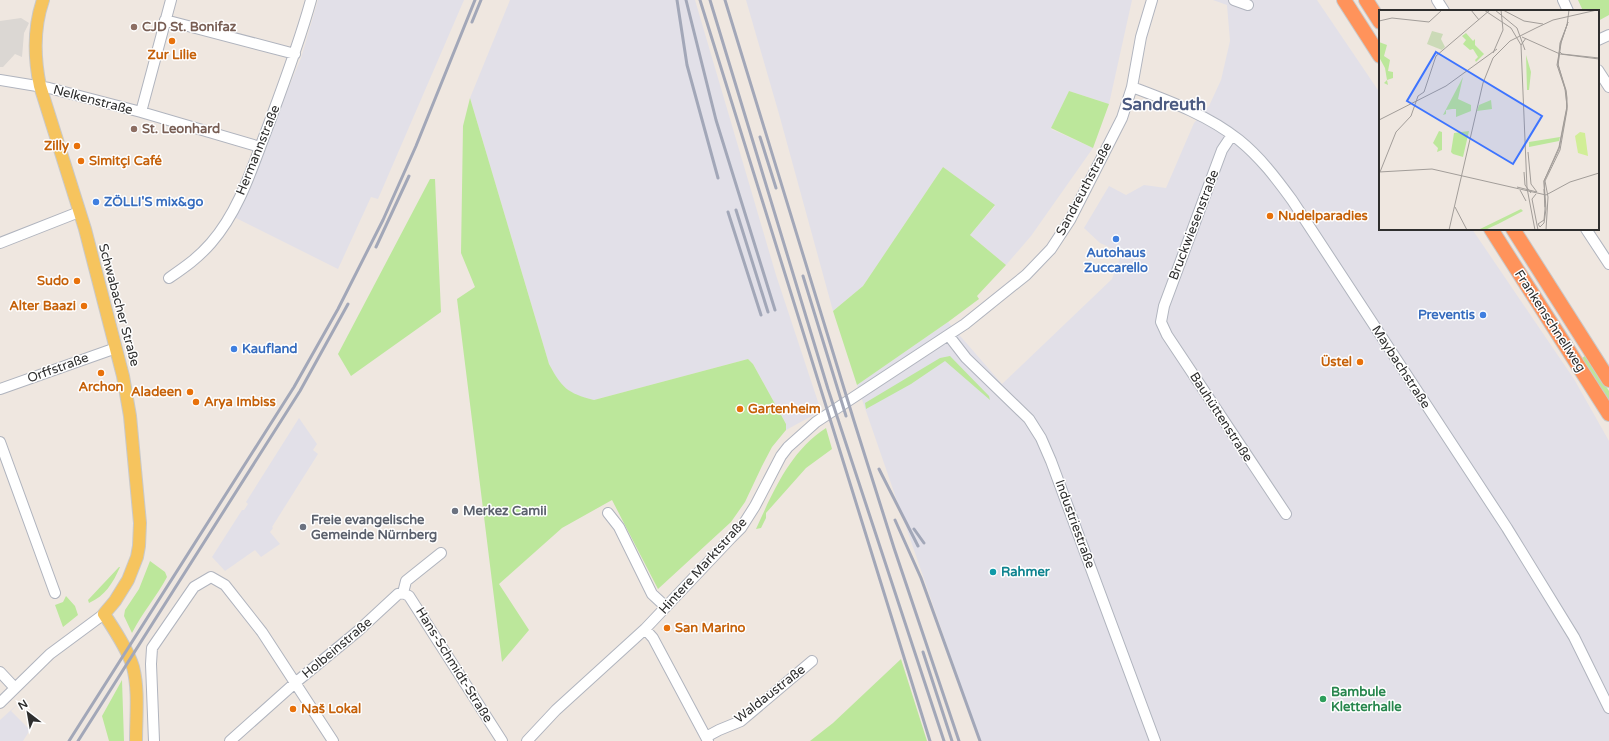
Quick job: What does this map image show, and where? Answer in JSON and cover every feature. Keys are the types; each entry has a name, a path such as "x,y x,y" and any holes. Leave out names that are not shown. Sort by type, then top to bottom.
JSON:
{"highway":[{"path":"1344,0 1379,54"},
{"path":"1366,0 1379,20"},
{"name":"Frankenschnellweg","path":"1492,230 1608,413"},
{"name":"Frankenschnellweg","path":"1513,230 1609,380"}],"main road":[{"name":"Schwabacher Straße","path":"43,0 36,25 35,44 36,64 40,86 79,212 116,348 129,408 140,532 137,557 131,573 115,601 104,614"},
{"path":"104,614 134,669 136,688 136,741"}],"street":[{"path":"141,112 171,0"},
{"name":"Hermannstraße","path":"169,278 195,260 212,242 224,225 242,192 295,54 311,0"},
{"name":"Sandreuthstraße","path":"949,336 1026,275 1051,249 1070,220 1122,118 1132,87 1142,37 1152,0"},
{"path":"1234,0 1248,5"},
{"path":"1437,0 1443,10"},
{"path":"1563,0 1568,10"},
{"path":"165,20 295,54"},
{"path":"1599,40 1609,35"},
{"path":"1599,72 1609,87"},
{"name":"Nelkenstraße","path":"0,80 40,86 141,112 260,147"},
{"name":"Maybachstraße","path":"1132,87 1181,106 1209,120 1232,135 1250,150 1273,174 1292,200 1507,528 1574,638 1609,708"},
{"name":"Bruckwiesenstraße","path":"1161,318 1164,306 1222,150 1232,135"},
{"path":"0,242 79,212"},
{"path":"1587,230 1609,264"},
{"name":"Bauhüttenstraße","path":"1161,318 1161,322 1167,335 1286,514"},
{"name":"Hintere Marktstraße","path":"527,741 556,710 645,629 741,528 755,506 776,463 788,447 816,422 949,336"},
{"name":"Industriestraße","path":"949,336 971,363 1028,419 1041,438 1052,460 1155,741"},
{"name":"Orffstraße","path":"0,390 116,348"},
{"path":"0,442 55,593"},
{"path":"608,512 620,527 652,594 666,607"},
{"name":"Holbeinstraße","path":"230,741 295,683 358,631 398,594 403,593 406,581 441,554"},
{"path":"154,741 151,664 152,648 194,587 211,577 225,585 262,632 333,741"},
{"name":"Hans-Schmidt-Straße","path":"403,593 409,596 502,741"},
{"path":"0,703 59,646 104,614"},
{"name":"Waldaustraße","path":"645,629 653,638 707,739 719,730 741,721 812,661"},
{"path":"0,672 15,688"}],"shaded area":[{"path":"318,0 464,0 378,199 371,197 338,269 234,217 301,58"},
{"path":"510,0 695,0 776,275 821,411 786,430 786,424 753,364 748,359 594,400 574,395 559,383 549,364 470,98"},
{"path":"746,0 1132,0 1109,104 1069,91 1051,129 1093,148 1031,236 1006,265 970,235 995,206 943,167 863,286 833,311"},
{"path":"1213,0 1317,0 1379,92 1379,230 1473,230 1574,379 1609,441 1609,741 980,741 857,385 948,322 1002,384 1112,279 1122,253 1100,243 1084,228 1109,186 1126,195 1144,185 1166,188 1194,123 1209,106 1221,80 1230,41 1227,5"},
{"path":"21,18 29,23 24,33 22,57 15,54 3,67 0,67 0,21"},
{"path":"299,418 317,444 313,450 318,454 272,527 273,528 270,532 280,544 261,557 255,550 225,571 212,557 242,510 244,510 248,504 246,502"},
{"path":"21,701 11,711 30,730 23,741 0,741 0,720"}],"green space":[{"path":"1578,0 1609,0 1609,15 1599,20 1599,10 1583,10"},
{"path":"1069,91 1109,104 1093,148 1051,128"},
{"path":"470,98 549,364 562,384 577,395 594,400 748,359 753,364 786,424 786,430 772,447 745,502 731,522 658,589 612,500 562,528 499,584 529,630 502,662 457,299 475,287 461,253 463,126"},
{"path":"943,167 995,205 970,235 1006,265 977,296 979,299 857,385 833,311 863,286"},
{"path":"430,179 435,179 441,312 351,376 338,354"},
{"path":"1586,355 1609,391 1609,403 1581,359"},
{"path":"950,356 989,396 990,400 945,361 911,384 866,409 865,403 940,358"},
{"path":"826,428 832,449 806,468 766,513 766,518 761,528 756,529 776,487 793,460 813,437"},
{"path":"150,561 165,572 167,577 132,633 124,616 125,610 139,589"},
{"path":"119,567 104,593 89,603 88,600"},
{"path":"66,596 75,606 78,615 63,627 55,605 63,602"},
{"path":"901,659 927,741 810,741 833,723"},
{"path":"122,680 124,741 109,741 102,716"}],"railway":[{"path":"69,741 294,387 338,309 383,220 416,146 475,0"},
{"path":"472,22 481,0"},
{"path":"677,0 687,65 718,178"},
{"path":"686,0 716,120 775,310"},
{"path":"700,0 930,741"},
{"path":"710,0 828,389 944,741"},
{"path":"725,0 894,548 959,741"},
{"path":"760,137 776,188"},
{"path":"376,247 409,176"},
{"path":"736,210 768,312"},
{"path":"728,212 761,315"},
{"path":"803,276 846,416"},
{"path":"78,741 300,391 348,304"},
{"path":"879,469 918,546"},
{"path":"895,520 921,578 980,741"},
{"path":"914,529 924,543"},
{"path":"923,652 952,741"}],"place":[{"name":"CJD St. Bonifaz","path":"134,27"},
{"name":"Zur Lilie","path":"172,41"},
{"name":"St. Leonhard","path":"134,129"},
{"name":"Zilly","path":"77,146"},
{"name":"Simitçi Café","path":"81,161"},
{"name":"ZÖLLI'S mix&go","path":"96,202"},
{"name":"Nudelparadies","path":"1270,216"},
{"name":"Autohaus Zuccarello","path":"1116,239"},
{"name":"Sudo","path":"77,281"},
{"name":"Alter Baazi","path":"84,306"},
{"name":"Preventis","path":"1483,315"},
{"name":"Kaufland","path":"234,349"},
{"name":"Üstel","path":"1360,362"},
{"name":"Archon","path":"101,373"},
{"name":"Aladeen","path":"190,392"},
{"name":"Arya Imbiss","path":"196,402"},
{"name":"Gartenheim","path":"740,409"},
{"name":"Merkez Camii","path":"455,511"},
{"name":"Freie evangelische Gemeinde Nürnberg","path":"303,527"},
{"name":"Rahmer","path":"993,572"},
{"name":"San Marino","path":"667,628"},
{"name":"Bambule Kletterhalle","path":"1323,699"},
{"name":"Naš Lokal","path":"293,709"}],"district":[{"name":"Sandreuth","path":"1164,104"}]}
